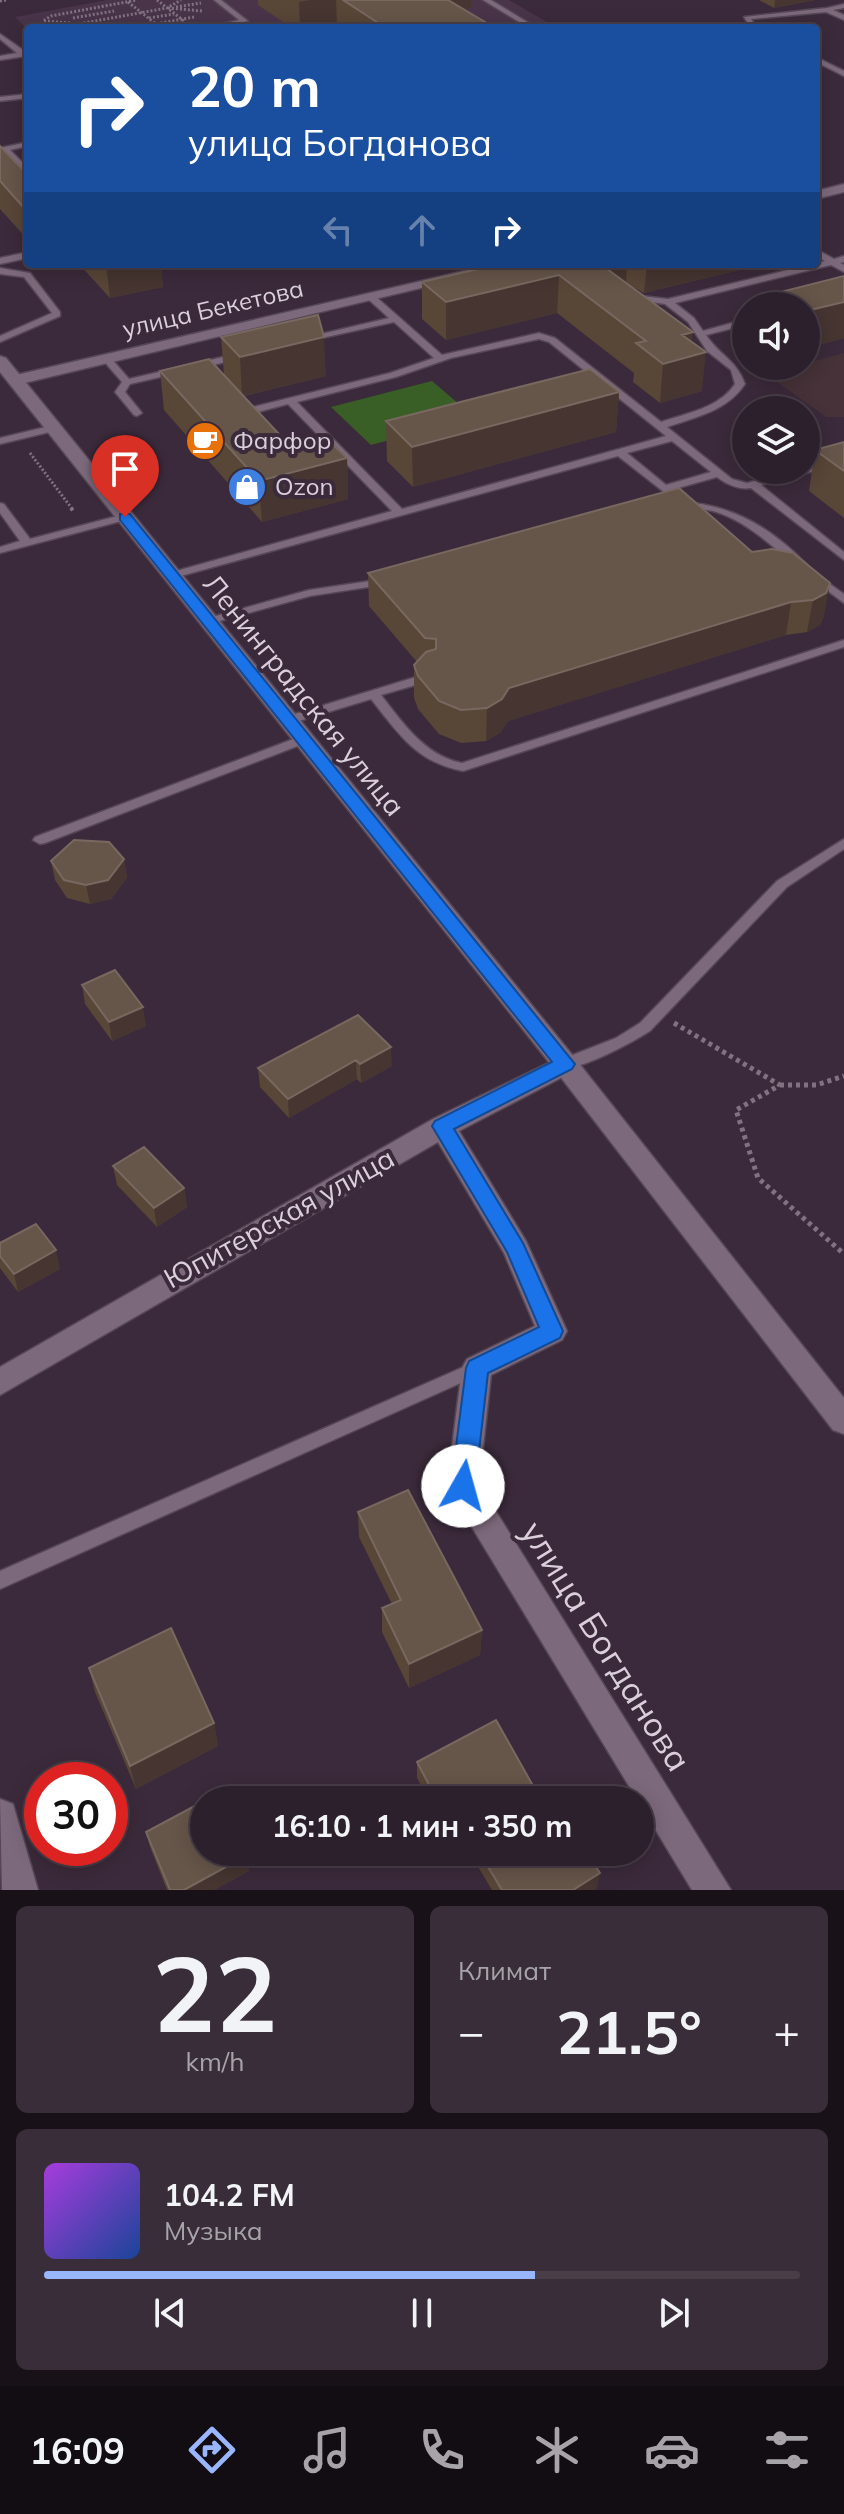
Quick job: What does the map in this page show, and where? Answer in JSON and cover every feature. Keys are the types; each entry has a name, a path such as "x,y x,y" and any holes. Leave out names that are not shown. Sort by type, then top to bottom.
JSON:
{"street":[{"path":"820,194 844,188"},
{"name":"улица Бекетова","path":"16,380 497,268"},
{"name":"Ленинградская улица","path":"0,361 565,1064 844,1421"},
{"name":"Юпитерская улица","path":"0,1382 211,1254 442,1126 565,1064"},
{"path":"442,1126 516,1249 552,1331 477,1368"},
{"name":"улица Богданова","path":"477,1368 463,1486 713,1890"},
{"path":"0,1817 20,1890"}],"lane":[{"path":"219,1 235,0"},
{"path":"486,0 527,24"},
{"path":"219,1 245,21 229,24"},
{"path":"751,24 747,17 844,6"},
{"path":"827,10 844,18"},
{"path":"0,36 23,54 0,58"},
{"path":"820,61 844,74"},
{"path":"0,99 24,96"},
{"path":"2,149 24,145"},
{"path":"2,149 24,168"},
{"path":"820,254 844,269"},
{"path":"0,261 24,256"},
{"path":"820,265 844,259"},
{"path":"622,288 640,299 668,302 807,268"},
{"path":"0,271 27,275 57,314 0,339"},
{"path":"371,297 440,358"},
{"path":"660,426 721,402 737,390 740,377 735,369 710,349 691,320 668,302"},
{"path":"292,344 396,319"},
{"path":"700,334 732,326"},
{"path":"236,400 247,412 393,375 440,358 527,337 544,337 733,483 755,486 844,460"},
{"path":"137,413 120,392 127,382 248,354"},
{"path":"107,359 127,382"},
{"path":"204,365 215,377"},
{"path":"290,401 400,513"},
{"path":"0,441 54,428"},
{"path":"173,575 674,437"},
{"path":"620,452 664,498 715,508 745,519 844,600"},
{"path":"664,498 719,473"},
{"path":"755,486 844,557"},
{"path":"0,506 27,543"},
{"path":"0,550 125,517"},
{"path":"209,621 309,593 401,579"},
{"path":"374,694 424,753 438,763 463,767 844,643"},
{"path":"289,720 429,677"},
{"path":"40,840 304,739"},
{"path":"565,1064 621,1042 660,1014 782,884 844,843"},
{"path":"0,1580 477,1368"}],"path":[{"path":"0,1 6,0"},
{"path":"43,21 66,13 137,0"},
{"path":"157,0 183,19"},
{"path":"167,8 181,0"},
{"path":"198,0 204,2"},
{"path":"127,2 156,24 206,11 204,2"},
{"path":"43,21 80,24 204,2"},
{"path":"107,5 129,24"},
{"path":"73,18 114,11"},
{"path":"66,13 80,24"},
{"path":"149,18 175,14"},
{"path":"183,19 183,24"},
{"path":"17,437 86,527"},
{"path":"660,1014 780,1085"},
{"path":"844,1076 816,1085 780,1085 736,1110 758,1178 844,1254"}],"shaded area":[{"path":"107,0 509,0 550,24 24,26 15,17"},
{"path":"844,353 844,417 826,417 820,413 820,396 797,396 774,380 820,380 820,359"}],"green space":[{"path":"432,381 474,417 371,445 331,407"}],"building":[{"path":"343,0 448,0 488,24 380,24"},
{"path":"0,146 24,171 24,208 0,181"},
{"path":"483,268 606,268 693,332 682,335 706,352 663,364 636,343 646,341 559,275 446,302 422,282"},
{"path":"844,276 844,302 820,308 820,292 781,292"},
{"path":"318,315 324,337 240,357 221,337"},
{"path":"209,359 291,447 326,438 347,458 259,481 160,371"},
{"path":"590,369 619,392 412,447 386,421"},
{"path":"844,442 844,471 820,454 820,449"},
{"path":"679,488 752,552 772,549 793,553 830,583 826,593 813,600 791,602 509,688 502,699 487,708 461,710 439,701 418,676 414,665 426,652 436,649 436,639 425,638 368,573"},
{"path":"74,840 109,842 124,859 108,880 86,885 64,880 51,861"},
{"path":"115,970 143,1007 109,1022 82,985"},
{"path":"358,1015 391,1047 360,1064 356,1060 288,1099 258,1068"},
{"path":"144,1147 184,1188 154,1208 113,1166"},
{"path":"36,1224 56,1250 14,1274 0,1256 0,1243"},
{"path":"408,1490 482,1630 409,1664 382,1608 401,1600 358,1512"},
{"path":"171,1628 214,1723 130,1766 89,1668"},
{"path":"496,1720 533,1786 430,1786 417,1762"},
{"path":"190,1808 190,1866 228,1866 184,1890 170,1890 146,1832"},
{"path":"487,1866 595,1866 600,1873 573,1890 502,1890"}],"place":[{"name":"Фарфор","path":"205,441"},
{"name":"Ozon","path":"247,487"}],"route":[{"path":"125,517 565,1064 442,1126 516,1249 552,1331 477,1368 463,1486"}]}
